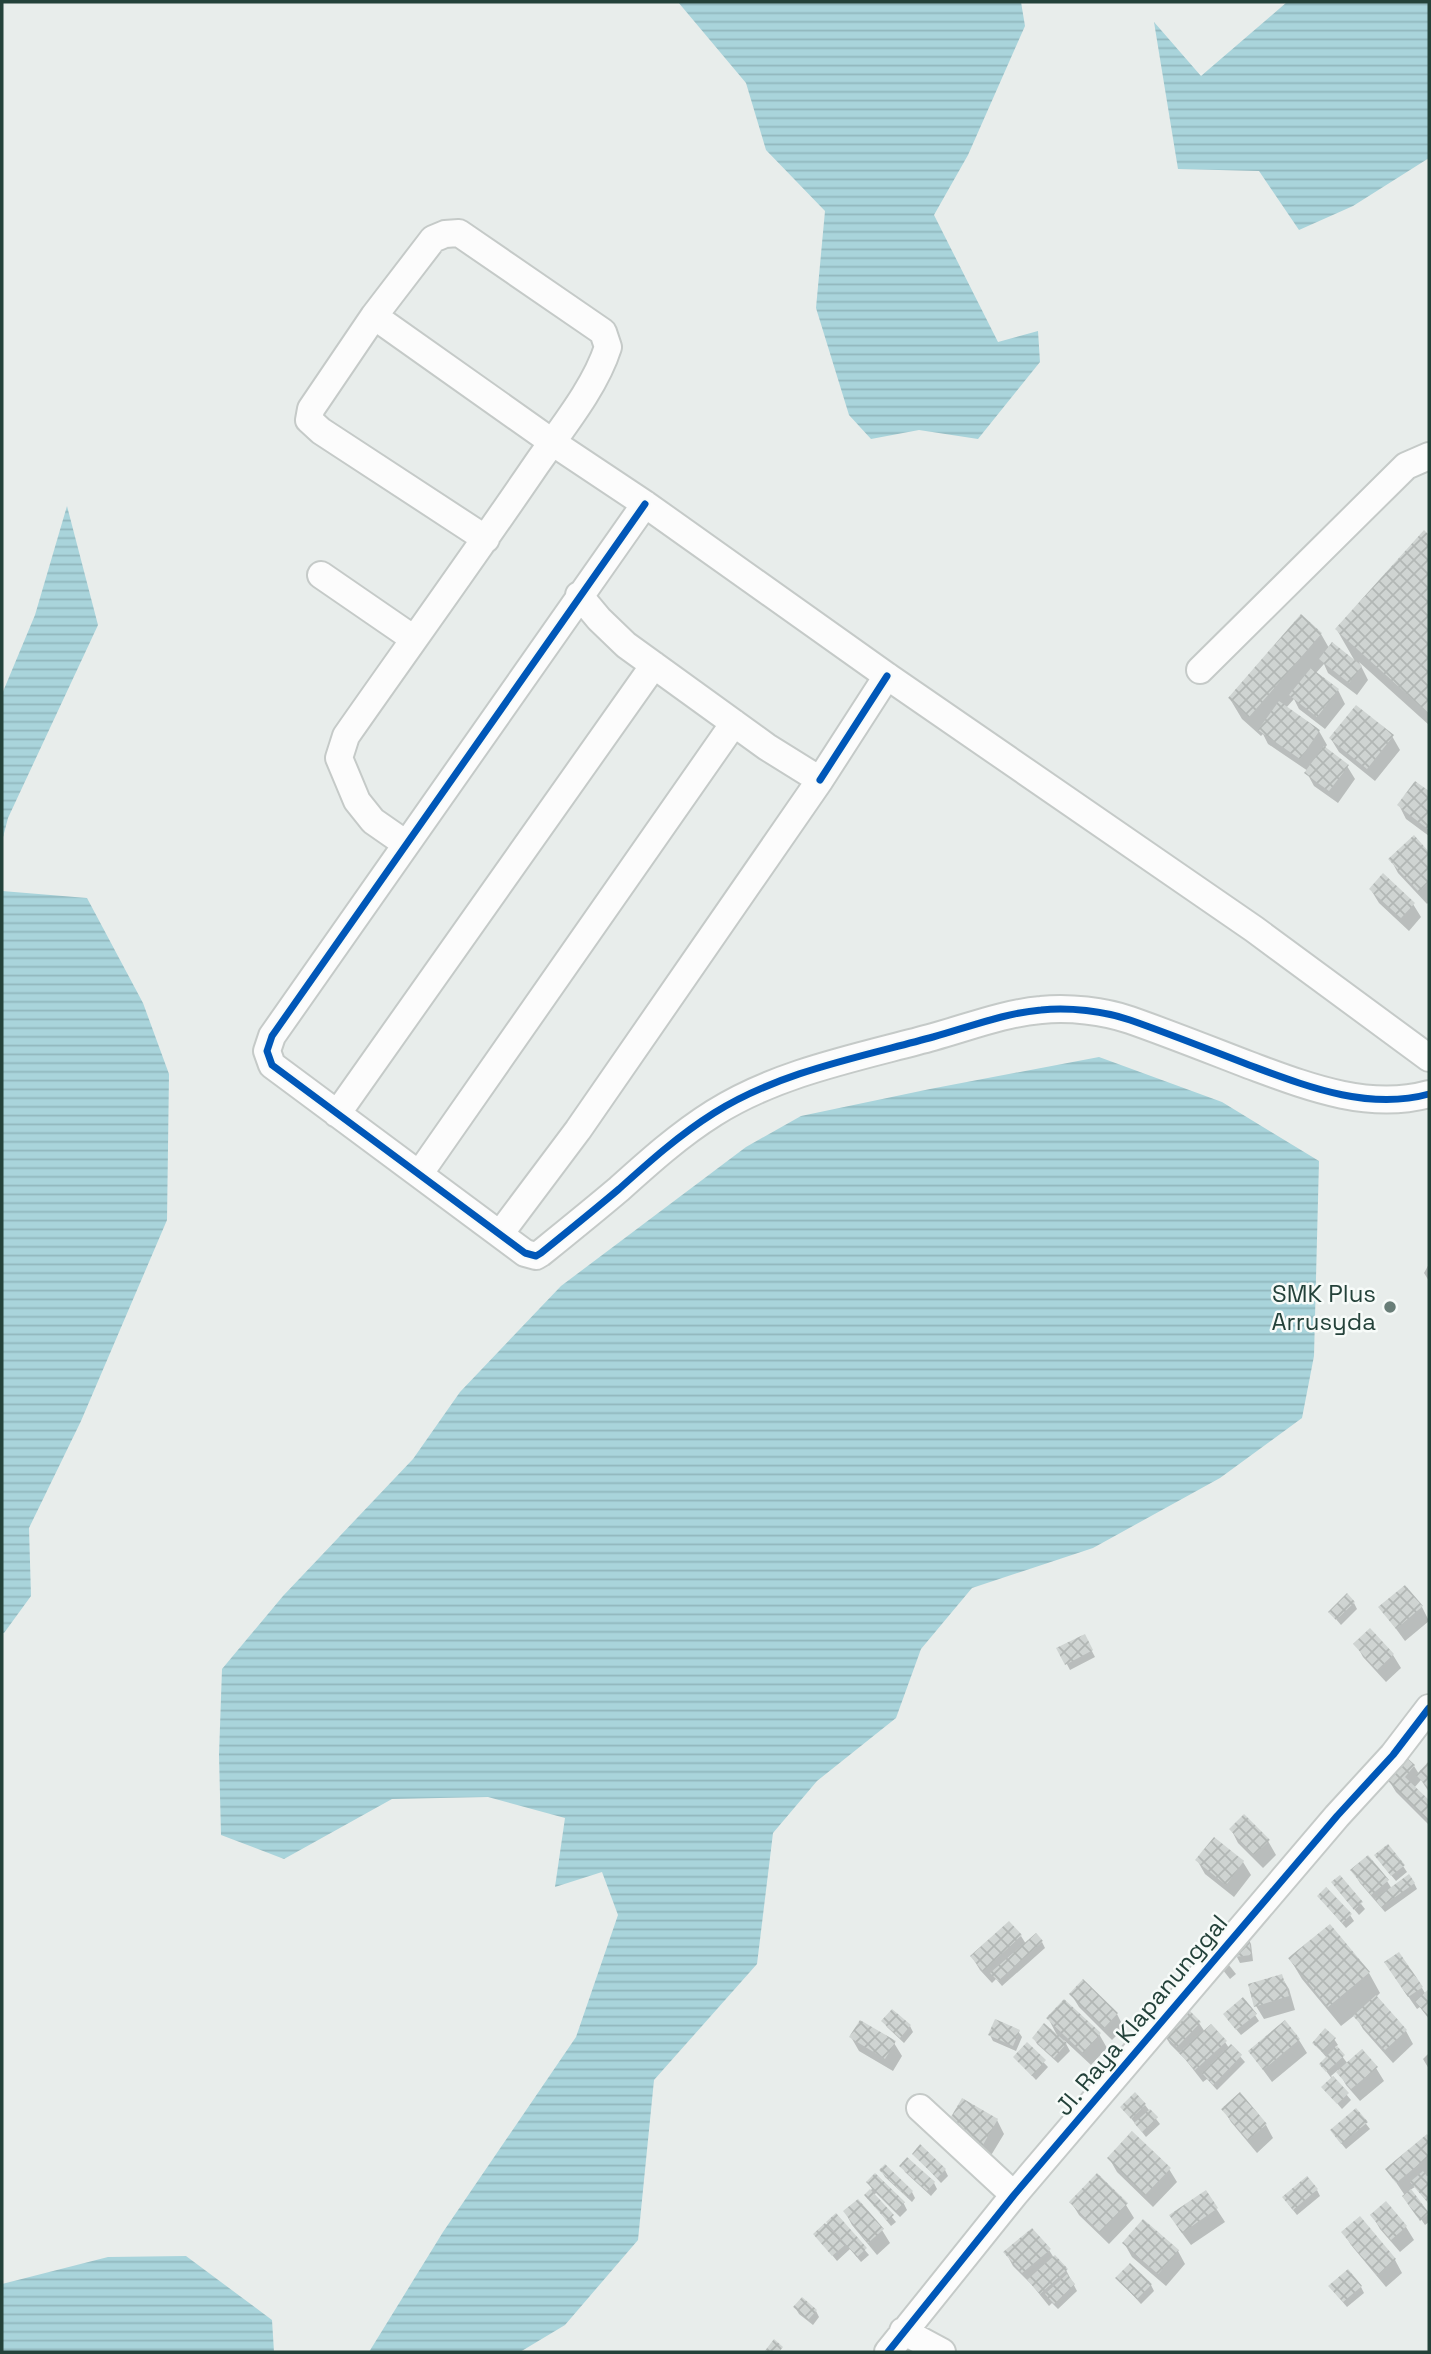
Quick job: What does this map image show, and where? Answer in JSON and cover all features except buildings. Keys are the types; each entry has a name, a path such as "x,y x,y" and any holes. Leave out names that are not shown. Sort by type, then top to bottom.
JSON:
{"street":[{"path":"406,844 373,821 357,800 339,758 346,736 486,538 552,442 597,374 608,347 603,332 459,233 445,234 433,239 374,316 311,409 309,420 321,431 486,538"},
{"path":"374,316 887,676 1254,929 1429,1058"},
{"path":"1200,670 1406,466 1429,456"},
{"path":"645,504 272,1036 267,1051 272,1065 337,1114 420,1173 525,1254 536,1256 673,1142 715,1112 756,1091 827,1067 1010,1015 1042,1009 1094,1012 1127,1019 1332,1093 1384,1099 1429,1094"},
{"path":"321,575 414,639"},
{"path":"579,595 626,645 767,747 820,780"},
{"path":"337,1114 654,665"},
{"path":"500,1234 578,1130 820,780 887,676"},
{"path":"420,1173 734,723"},
{"name":"Jl. Raya Klapanunggal","path":"888,2352 1014,2195 1328,1826 1393,1755 1429,1708"},
{"path":"920,2108 1014,2195"},
{"path":"903,2331 942,2352"}],"water":[{"path":"678,2 1021,2 1025,26 968,155 934,215 998,342 1038,331 1040,362 978,439 919,430 871,439 849,415 816,308 825,211 766,150 746,83"},
{"path":"1287,2 1429,2 1429,158 1353,206 1299,230 1259,171 1178,169 1154,22 1201,76"},
{"path":"67,506 98,625 8,818 2,841 2,694 35,615"},
{"path":"2,891 87,898 143,1003 169,1074 167,1220 81,1421 29,1528 31,1596 4,1633 2,1633"},
{"path":"1099,1057 1222,1102 1319,1161 1314,1356 1302,1418 1220,1478 1093,1548 972,1588 921,1649 896,1718 817,1781 773,1833 757,1964 654,2080 638,2240 565,2325 520,2352 369,2352 443,2232 576,2037 618,1915 602,1872 555,1887 565,1818 488,1797 392,1799 284,1859 221,1835 219,1755 222,1669 283,1596 413,1459 460,1392 561,1286 746,1147 801,1116"},
{"path":"186,2256 272,2320 274,2352 2,2352 2,2284 108,2257"}],"cycle path":[{"path":"645,504 272,1036 267,1051 272,1065 525,1253 536,1256 676,1140 701,1121 739,1099 820,1067 1000,1017 1052,1009 1098,1012 1120,1017 1293,1081 1338,1094 1383,1100 1429,1094"},
{"path":"820,780 887,676"},
{"path":"888,2352 1014,2195 1337,1816 1393,1755 1429,1708"}],"place":[{"name":"SMK Plus Arrusyda","path":"1390,1307"}]}
